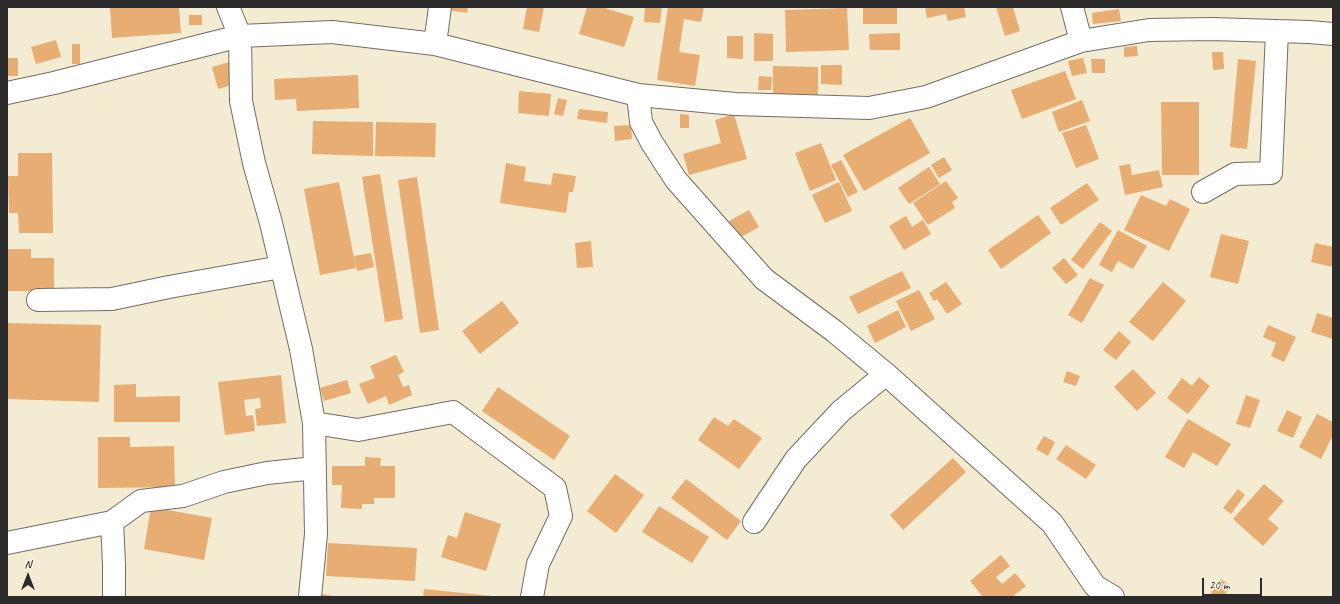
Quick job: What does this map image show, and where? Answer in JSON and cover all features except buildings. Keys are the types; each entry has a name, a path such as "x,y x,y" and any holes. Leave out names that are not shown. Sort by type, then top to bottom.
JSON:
{"street":[{"path":"228,7 240,36 241,101 254,163 271,223 301,348 314,423 316,534 310,597"},
{"path":"435,44 440,7"},
{"path":"1072,7 1081,41"},
{"path":"7,93 54,83 240,36 332,32 435,44 638,95 735,104 869,108 926,97 1081,41 1149,30 1212,29 1333,34"},
{"path":"1203,192 1235,174 1271,173 1277,31"},
{"path":"638,95 641,122 652,143 676,180 764,279 834,331 886,374 1052,523 1095,586 1113,597"},
{"path":"38,300 112,299 169,286 281,267"},
{"path":"754,522 796,459 841,411 886,374"},
{"path":"314,423 358,430 453,412 555,488 561,516 538,564 532,597"},
{"path":"7,543 112,522 141,501 183,496 224,482 267,473 315,468"},
{"path":"112,522 114,597"}]}
